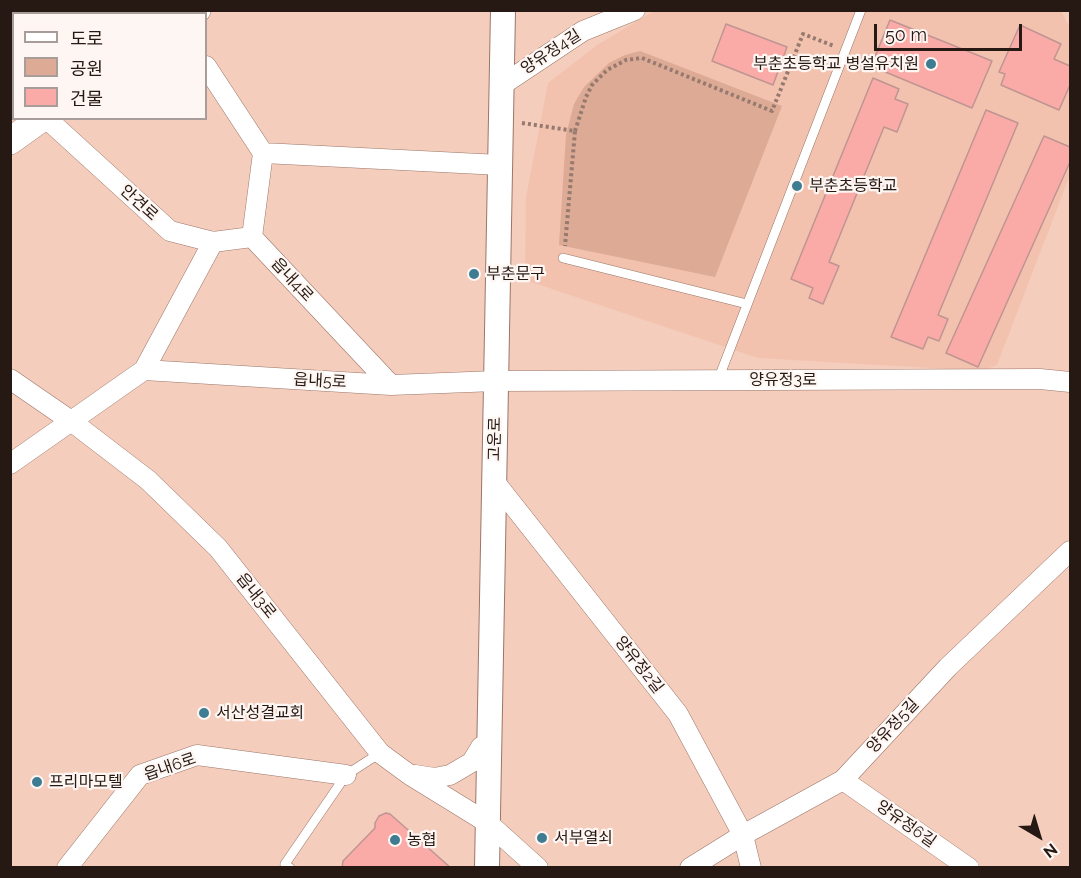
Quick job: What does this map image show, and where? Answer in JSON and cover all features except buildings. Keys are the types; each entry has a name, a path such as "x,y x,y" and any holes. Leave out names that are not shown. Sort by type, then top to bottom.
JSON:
{"main road":[{"name":"안견로","path":"10,141 41,120"}],"street":[{"name":"고운로","path":"487,867 503,10"},
{"name":"양유정4길","path":"502,86 583,31 635,10"},
{"path":"207,68 263,153 252,237"},
{"name":"안견로","path":"46,120 170,231 213,242 252,237"},
{"path":"263,153 500,165"},
{"name":"읍내4로","path":"252,237 391,385"},
{"path":"10,464 144,370 213,242"},
{"name":"읍내5로","path":"144,370 391,385 496,381"},
{"name":"읍내3로","path":"10,379 71,421 148,480 218,548 381,753 407,773 488,824 538,867"},
{"name":"양유정3로","path":"496,381 1071,381"},
{"name":"양유정2길","path":"494,481 678,714 743,835 751,867"},
{"name":"양유정5길","path":"690,867 843,780 948,667 1071,550"},
{"path":"407,773 423,777 444,777 472,762 481,747 489,747"},
{"name":"읍내6로","path":"67,867 140,775 197,755 346,775"},
{"name":"양유정6길","path":"843,780 969,867"}],"lane":[{"path":"718,380 861,10"},
{"path":"564,258 747,304"},
{"path":"287,866 346,775 381,753"}],"path":[{"path":"564,258 575,131 592,85 607,70 626,60 642,58 772,111 803,34 845,51"},
{"path":"501,119 575,131"}],"shaded area":[{"name":"부춘초등학교","path":"1061,10 1070,28 1070,175 997,365 982,371 758,358 525,280 526,197 548,83 597,45 654,11"}],"green space":[{"path":"640,51 782,106 715,277 559,245 566,135 574,104 584,87 609,63"}],"place":[{"name":"부춘초등학교 병설유치원","path":"931,64"},
{"name":"부춘초등학교","path":"797,186"},
{"name":"부춘문구","path":"474,274"},
{"name":"서산성결교회","path":"204,713"},
{"name":"프리마모텔","path":"37,782"},
{"name":"서부열쇠","path":"542,838"},
{"name":"농협","path":"395,840"}]}
